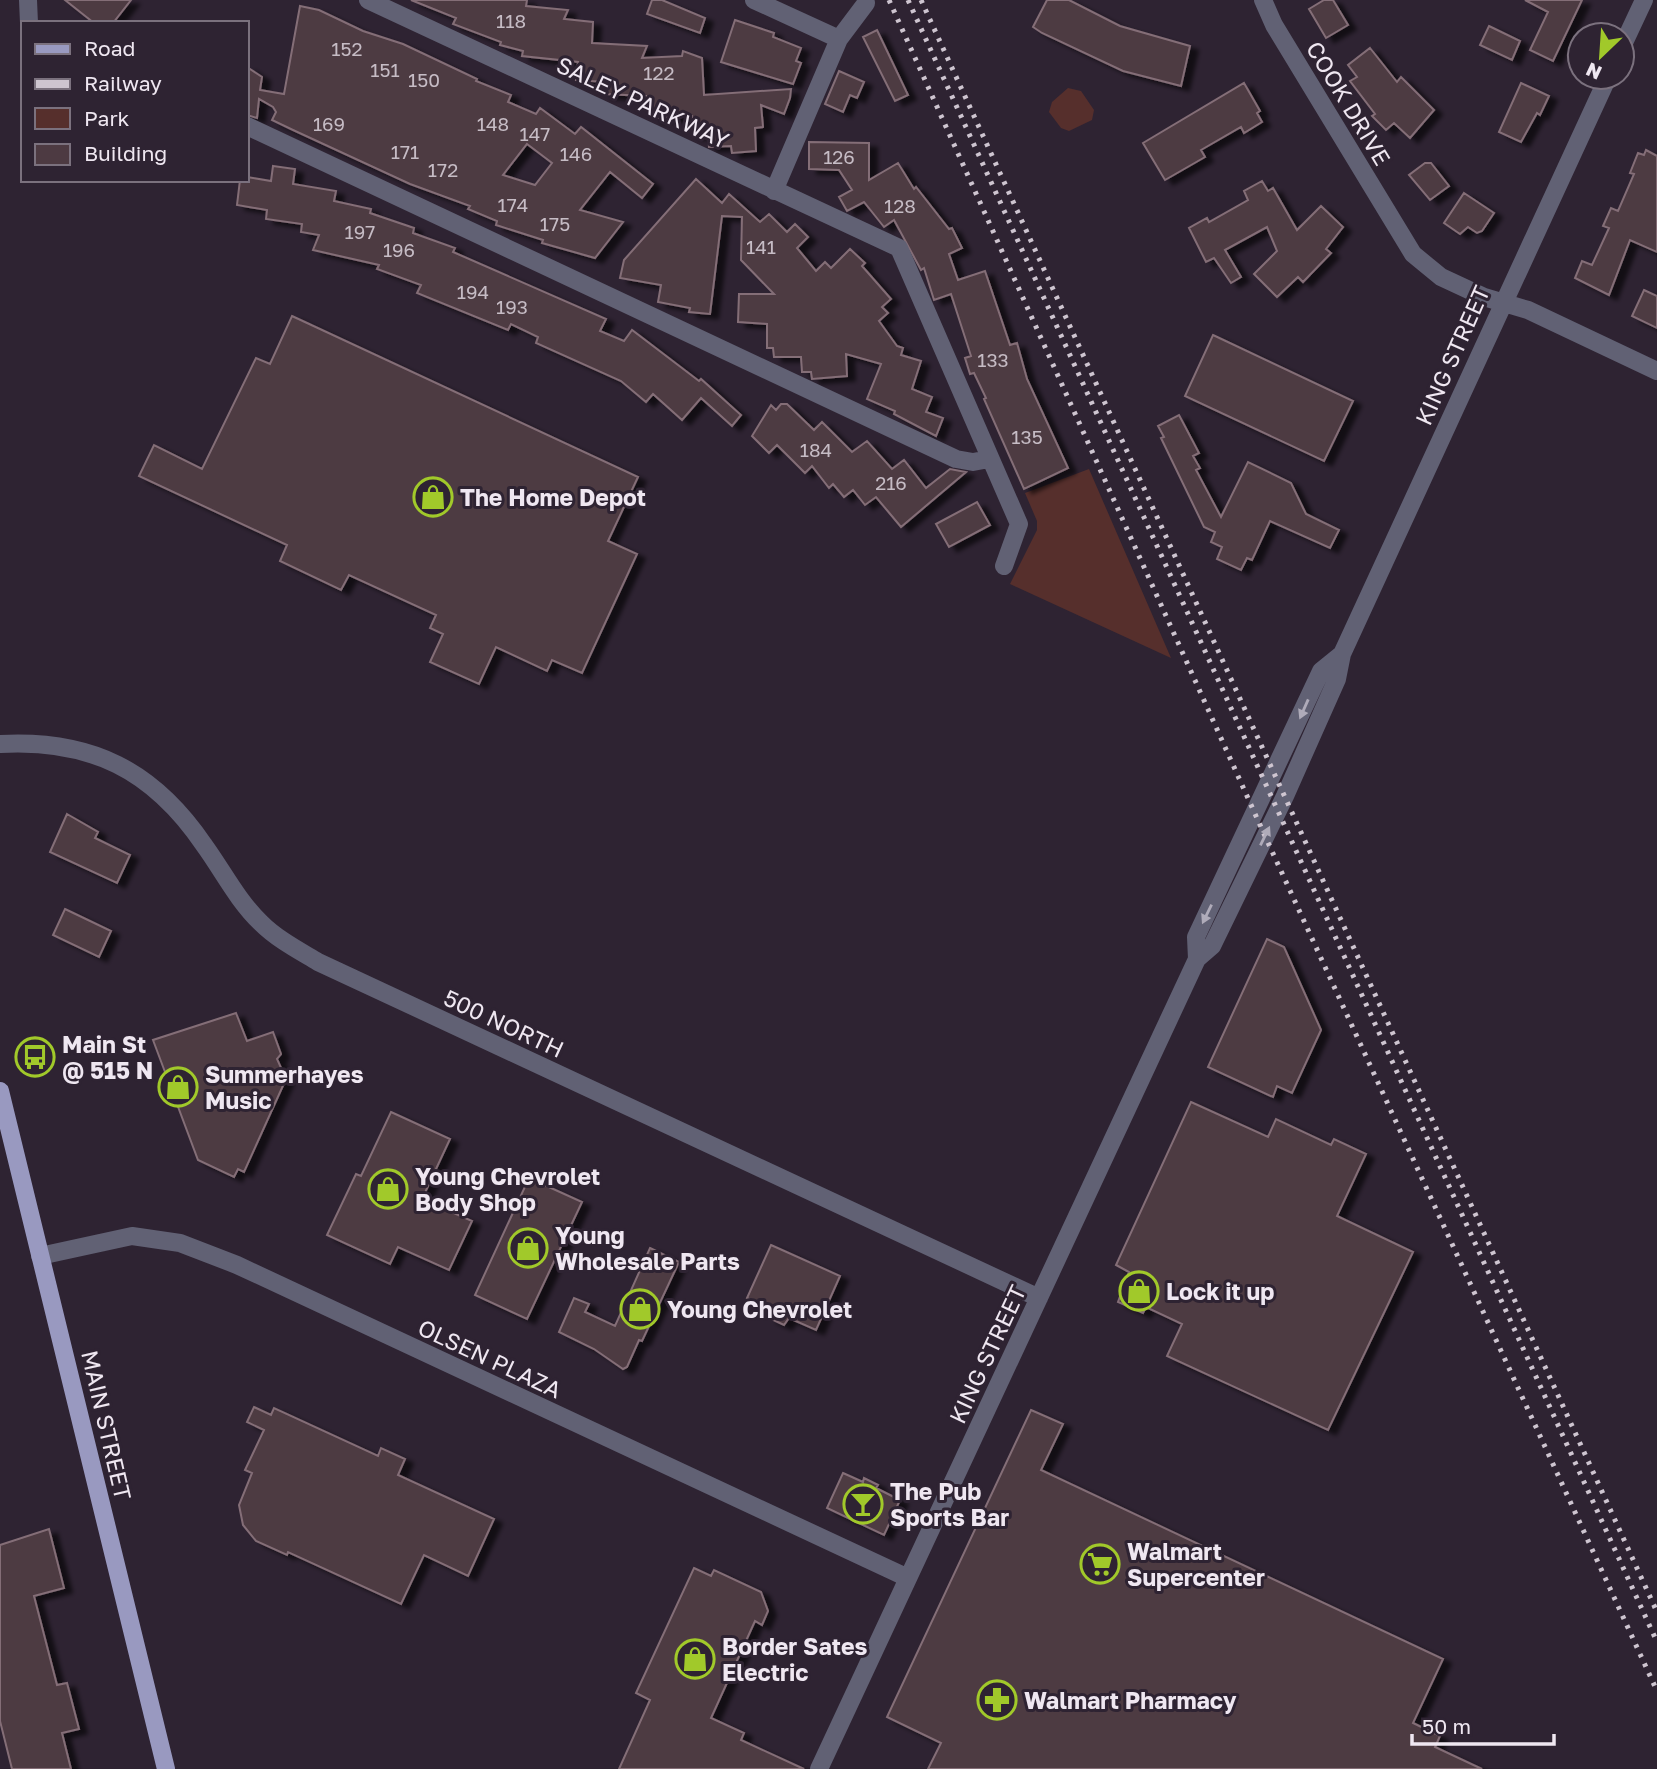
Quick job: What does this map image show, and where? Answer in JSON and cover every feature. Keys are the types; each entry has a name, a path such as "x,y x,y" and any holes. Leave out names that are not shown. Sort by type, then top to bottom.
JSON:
{"main road":[{"name":"MAIN STREET","path":"0,1091 166,1769"}],"street":[{"path":"28,0 29,21"},
{"name":"SALEY PARKWAY","path":"368,0 899,248 989,459"},
{"path":"754,0 839,39"},
{"name":"COOK DRIVE","path":"1263,0 1274,25 1413,254 1441,277 1503,303 1528,310 1657,371"},
{"path":"1634,21 1644,0"},
{"path":"775,191 839,39 866,3"},
{"name":"KING STREET","path":"818,1769 1198,959 1212,946 1285,796 1337,680 1342,654 1601,91"},
{"path":"248,126 956,460 973,462 989,459 1019,524 1004,566"},
{"name":"500 NORTH","path":"0,744 64,746 100,756 140,777 185,819 251,913 275,935 318,962 1040,1298"},
{"name":"OLSEN PLAZA","path":"40,1256 132,1236 180,1243 237,1265 908,1578"}],"green space":[{"path":"1068,88 1081,91 1094,110 1092,120 1069,131 1061,128 1049,112 1052,102"},
{"path":"1089,469 1171,658 1010,584 1037,530 1037,521 1025,493"}],"building":[{"path":"65,0 131,0 115,21 91,21"},
{"path":"411,0 527,0 526,6 568,10 564,19 593,22 592,43 647,46 642,58 682,56 683,51 702,58 704,95 791,89 790,98 784,114 761,105 763,127 755,128 756,151 732,153 731,146 709,147 708,134 693,135 692,116 654,118 653,101 646,101 646,96 604,94 605,82 576,80 578,62 522,56 523,51 500,45 501,42 453,24 456,18"},
{"path":"652,0 662,0 705,18 700,33 647,14"},
{"path":"1047,0 1069,0 1120,26 1190,46 1181,86 1123,71 1042,33 1033,27"},
{"path":"1324,0 1333,0 1348,25 1326,38 1309,9"},
{"path":"1525,0 1582,0 1572,21 1566,21 1566,34 1553,61 1530,50 1548,12"},
{"path":"300,6 319,10 363,31 403,44 477,79 476,81 511,95 508,102 536,114 540,108 575,134 581,127 653,184 642,198 610,172 580,210 623,222 595,258 542,243 543,240 496,225 497,221 468,209 470,206 410,184 293,130 272,120 276,112 273,107 259,99 257,118 248,115 248,68 262,77 260,90 284,94","holes":["527,144 552,163 535,185 503,175"]},
{"path":"735,20 774,33 773,37 801,48 796,61 801,63 793,84 721,62"},
{"path":"1489,26 1520,41 1512,60 1480,45"},
{"path":"877,30 908,95 895,101 863,37"},
{"path":"1370,48 1397,82 1401,77 1434,110 1410,138 1394,123 1386,130 1372,116 1375,114 1350,81 1357,77 1348,65"},
{"path":"839,71 864,82 857,98 850,95 843,112 825,104"},
{"path":"1244,83 1260,111 1257,113 1262,122 1244,133 1241,127 1201,150 1205,157 1165,180 1143,143"},
{"path":"1521,83 1549,96 1540,115 1537,113 1521,142 1499,132"},
{"path":"809,142 869,143 869,180 898,163 914,189 916,187 949,229 952,228 962,248 949,254 958,280 985,271 1010,345 1017,343 1027,379 1068,468 1024,489 984,399 986,398 974,373 970,374 965,358 971,356 951,294 934,300 924,268 921,270 894,220 884,227 864,202 847,211 839,197 852,190 839,170 809,169"},
{"path":"1646,150 1657,156 1657,252 1630,240 1609,295 1575,278 1582,261 1592,265 1609,228 1603,226 1611,208 1618,211 1634,174 1630,173 1638,153 1644,155"},
{"path":"1425,163 1431,163 1449,186 1430,200 1409,175"},
{"path":"273,166 295,169 293,184 336,191 334,201 371,209 370,213 414,228 413,233 455,248 453,252 606,319 600,331 624,341 632,330 699,381 701,379 741,415 732,426 701,398 682,420 653,394 646,402 621,381 536,343 538,337 511,324 508,330 417,293 421,285 377,269 379,265 313,250 319,235 301,232 302,224 266,219 267,210 237,205 240,182 248,182 248,177 271,181"},
{"path":"696,179 722,203 729,194 760,222 769,214 787,232 795,224 808,237 797,248 816,271 825,262 831,268 850,249 865,263 862,266 891,299 882,307 888,313 879,321 897,346 903,348 901,355 921,361 912,389 932,397 926,412 943,418 936,436 894,414 895,411 867,399 881,364 846,354 847,376 812,379 811,372 802,372 801,357 774,357 773,348 767,348 767,324 738,322 739,294 774,294 741,260 742,217 722,216 710,314 689,312 690,308 658,302 661,285 620,278 624,260"},
{"path":"1262,181 1268,191 1273,188 1297,230 1321,206 1343,227 1326,249 1331,253 1303,282 1298,277 1277,297 1254,274 1277,251 1267,227 1225,250 1241,277 1231,283 1214,258 1206,262 1189,228 1207,218 1209,222 1248,200 1244,191"},
{"path":"1464,193 1494,213 1482,231 1477,233 1468,227 1460,234 1444,223"},
{"path":"1644,290 1657,296 1657,328 1632,316"},
{"name":"The Home Depot","path":"292,316 638,477 608,541 637,554 582,673 552,660 547,671 496,647 479,684 430,662 443,634 430,628 436,615 349,575 341,590 280,561 287,545 139,476 154,445 202,469 256,358 270,364"},
{"path":"1213,335 1353,401 1324,461 1185,396"},
{"path":"781,404 787,404 814,430 822,422 852,452 867,441 892,469 904,460 926,488 950,469 966,472 901,527 876,497 865,505 853,490 844,497 833,484 829,488 812,466 805,473 777,445 769,453 752,436 771,405 776,410"},
{"path":"1179,415 1199,453 1193,456 1200,468 1196,470 1221,517 1248,462 1291,483 1306,514 1339,530 1330,548 1270,521 1252,560 1247,558 1241,570 1217,559 1222,547 1211,542 1215,532 1204,527 1161,438 1164,437 1158,426"},
{"path":"977,502 990,525 949,547 936,524"},
{"path":"67,814 98,832 95,838 130,855 117,883 50,852"},
{"path":"65,909 111,931 99,957 53,935"},
{"path":"1267,939 1284,947 1321,1030 1292,1093 1277,1086 1273,1097 1208,1067"},
{"path":"236,1013 247,1041 273,1032 281,1054 277,1059 286,1079 244,1172 238,1169 234,1177 198,1160 153,1040"},
{"path":"1191,1102 1268,1137 1276,1119 1331,1145 1334,1139 1366,1154 1337,1216 1413,1252 1328,1430 1167,1356 1182,1324 1146,1307 1143,1313 1118,1302 1129,1272 1116,1265"},
{"name":"Young Chevrolet Body Shop","path":"391,1112 450,1139 422,1199 472,1221 449,1270 398,1247 390,1264 327,1235 356,1174 361,1176"},
{"name":"Young Wholesale Parts","path":"529,1178 582,1202 527,1319 475,1295"},
{"path":"771,1245 840,1276 816,1330 789,1318 784,1325 769,1318 773,1310 747,1298"},
{"name":"Young Chevrolet","path":"650,1248 679,1262 642,1341 639,1340 627,1367 623,1369 594,1349 559,1332 574,1298 589,1304 585,1312 615,1326"},
{"path":"254,1407 271,1415 274,1408 378,1456 381,1448 405,1459 398,1475 494,1519 468,1576 424,1555 401,1604 288,1552 287,1555 256,1541 243,1525 239,1505 252,1473 245,1470 264,1430 247,1422"},
{"name":"Walmart Supercenter","path":"1031,1410 1063,1424 1041,1470 1443,1659 1413,1723 1440,1736 1435,1747 1482,1769 928,1769 941,1743 887,1717"},
{"name":"The Pub Sports Bar","path":"843,1473 863,1482 864,1478 878,1485 876,1488 900,1500 884,1535 827,1508"},
{"path":"49,1529 64,1588 34,1596 57,1685 67,1683 79,1729 62,1733 71,1769 12,1769 0,1721 0,1545"},
{"name":"Border Sates Electric","path":"694,1568 711,1576 714,1570 761,1592 768,1611 762,1625 755,1621 711,1718 744,1733 741,1740 804,1769 619,1769 650,1700 636,1693"}],"railway":[{"path":"889,0 1265,836 1657,1691"},
{"path":"908,0 1657,1642"},
{"path":"921,0 1657,1612"}],"place":[{"name":"The Home Depot","path":"433,497"},
{"name":"Main St @ 515 N","path":"35,1057"},
{"name":"Summerhayes Music","path":"178,1087"},
{"name":"Young Chevrolet Body Shop","path":"388,1189"},
{"name":"Young Wholesale Parts","path":"528,1248"},
{"name":"Lock it up","path":"1139,1291"},
{"name":"Young Chevrolet","path":"640,1309"},
{"name":"The Pub Sports Bar","path":"863,1504"},
{"name":"Walmart Supercenter","path":"1100,1564"},
{"name":"Border Sates Electric","path":"695,1659"},
{"name":"Walmart Pharmacy","path":"997,1700"}]}
